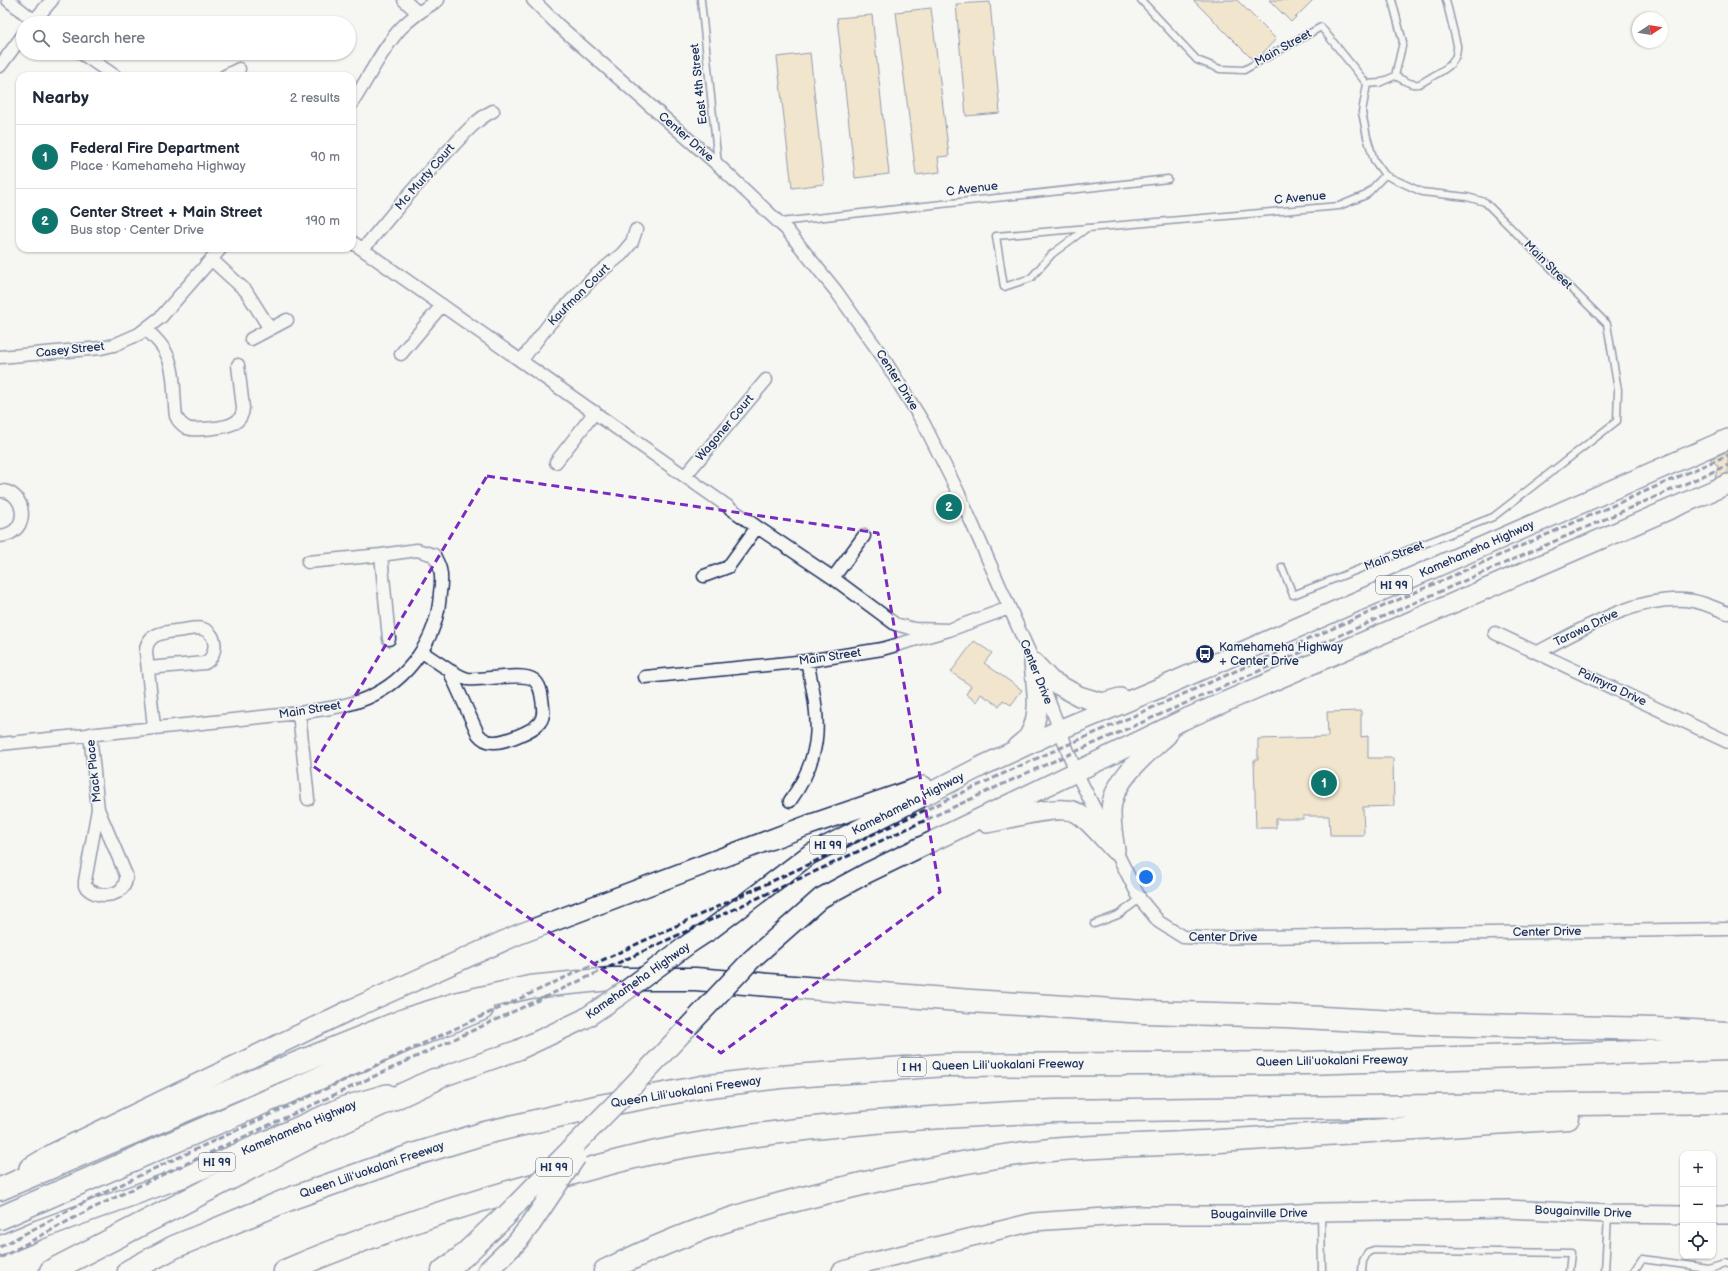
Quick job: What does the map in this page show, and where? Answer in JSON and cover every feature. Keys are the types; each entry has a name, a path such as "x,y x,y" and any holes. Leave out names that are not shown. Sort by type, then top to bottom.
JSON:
{"highway":[{"path":"0,1189 276,1072 407,1019 459,1003 530,987 610,979 695,980 971,1001 1145,1012 1285,1016 1433,1024 1656,1029 1728,1033"},
{"path":"0,1218 404,1041 485,1008 550,996 610,979"},
{"name":"Queen Liliʻuokalani Freeway","path":"129,1271 174,1247 292,1198 413,1155 485,1133 600,1106 702,1087 780,1077 946,1065 1307,1063 1728,1049"},
{"path":"51,1271 308,1138 434,1080"},
{"path":"285,1271 374,1235 463,1205 605,1164 686,1146 792,1130 852,1123 946,1116 1055,1111 1728,1102"},
{"path":"605,1271 642,1253 736,1217 831,1191 940,1167 1050,1150 1169,1144 1728,1108"},
{"path":"624,1271 679,1246 831,1191"},
{"path":"443,1271 483,1242 506,1215"}],"main road":[{"name":"Kamehameha Highway","path":"0,1246 38,1230 184,1177 345,1106 434,1080 518,1050 584,1019 620,995 710,930 809,855 980,768 1059,730 1162,687 1728,439"},
{"name":"HI 99","path":"506,1215 602,1118 752,959 821,898 867,873 1183,720 1728,484"},
{"path":"1034,663 1052,681 1079,696 1102,703 1162,687"},
{"path":"1012,752 1030,735 1037,718 1034,663"},
{"path":"1115,850 1110,812 1117,790 1132,767 1183,720"},
{"path":"0,1185 54,1153 352,1009 517,935 809,825 980,768"},
{"path":"962,828 1049,809 1075,812 1090,823 1115,850"},
{"path":"487,1271 517,1242 531,1224 602,1118"},
{"path":"457,1271 483,1242"}],"street":[{"path":"8,0 27,16"},
{"path":"39,16 52,0"},
{"path":"404,0 418,13"},
{"path":"356,97 401,28 418,13 438,0"},
{"name":"Center Drive","path":"533,0 558,25 718,165 787,230 836,291 882,356 924,424 959,494 1034,663 1076,772 1140,900 1159,922 1183,937 1202,938 1728,929"},
{"path":"0,66 16,44"},
{"path":"91,60 109,72"},
{"path":"233,72 239,69"},
{"name":"Mc Murty Court","path":"363,249 433,166 472,126 483,116 493,110"},
{"name":"Kaufman Court","path":"520,360 550,323 594,277 622,254 632,242 636,230"},
{"path":"356,245 757,527 833,578 895,624 914,629 949,630"},
{"name":"Casey Street","path":"0,358 101,348 128,340 146,330 161,318 218,252"},
{"path":"212,259 246,291 270,329"},
{"path":"401,354 442,305"},
{"path":"251,339 287,320"},
{"path":"146,330 162,345 167,354 170,364 176,416 187,428 195,429 228,425 236,422 240,418 243,405 238,365"},
{"name":"Wagoner Court","path":"685,476 766,380"},
{"path":"556,462 595,412"},
{"path":"0,491 8,492 16,498 20,504 22,515 19,525 15,531 9,535 0,536"},
{"path":"704,576 728,567 757,527"},
{"path":"833,578 864,536"},
{"name":"Main Street","path":"0,744 299,713 336,708 367,698 390,684 408,669 422,652 440,608 440,570 434,555 417,550 308,562"},
{"path":"381,555 389,639"},
{"name":"Tarawa Drive","path":"1538,652 1612,613 1661,600 1694,601 1728,614"},
{"name":"Main Street","path":"645,677 807,661 882,649 949,630 1010,608"},
{"path":"148,668 205,663 214,653 215,644 212,636 201,628 156,635 150,640 147,647 148,668 154,727"},
{"name":"Palmyra Drive","path":"1495,633 1728,742"},
{"path":"422,652 449,670 466,679 483,680 521,675 530,677 537,682 540,690 543,712 541,720 533,728 502,742 492,742 482,738 478,734 449,670"},
{"path":"790,801 800,787 808,771 817,738 816,704 807,661"},
{"path":"299,713 308,800"},
{"name":"Mack Place","path":"90,734 98,809 85,881 86,886 93,893 107,896 122,888 126,875 98,809"},
{"name":"Bougainville Drive","path":"841,1271 1033,1222 1134,1215 1255,1215 1321,1212 1507,1209 1608,1214 1680,1214"},
{"path":"1716,1215 1728,1215"}],"lane":[{"name":"East 4th Street","path":"701,0 718,165"},
{"name":"Main Street","path":"1141,0 1197,60 1220,69 1244,70 1321,27 1367,84"},
{"path":"1392,0 1403,42 1395,76"},
{"path":"1395,76 1411,84 1419,84 1451,66 1458,52 1458,45 1446,0"},
{"path":"1384,174 1374,160 1367,137 1362,112 1367,84 1379,83 1395,76"},
{"name":"Main Street","path":"1282,567 1293,595 1493,517 1617,421 1618,390 1607,324 1485,202 1467,197 1422,192 1384,174"},
{"name":"C Avenue","path":"1087,228 1052,254 1031,278 1004,287 996,236 1087,228 1339,206 1366,195 1384,174"},
{"name":"C Avenue","path":"779,222 1168,179"},
{"path":"1094,924 1118,915 1140,900"},
{"path":"1321,1212 1322,1271"},
{"path":"1605,1271 1608,1214"},
{"path":"1362,1271 1363,1261 1368,1252 1374,1250 1571,1253 1569,1271"},
{"path":"1634,1271 1642,1259 1708,1270 1725,1263 1728,1264"}],"highlighted area":[{"path":"487,476 878,533 940,892 721,1053 313,766"}],"building":[{"path":"1193,0 1237,0 1276,39 1259,57 1253,60"},
{"path":"1269,0 1313,0 1291,22"},
{"path":"990,2 1000,113 966,116 956,4"},
{"path":"931,8 949,156 938,157 940,172 916,175 896,12"},
{"path":"872,15 889,174 855,178 837,18"},
{"path":"810,53 824,184 792,188 777,57"},
{"path":"1728,451 1728,473 1715,478 1718,466 1710,459"},
{"path":"974,641 992,653 984,663 1022,690 1011,705 1003,700 999,706 981,694 976,702 966,694 971,686 951,672"},
{"path":"1361,711 1361,737 1368,736 1368,758 1393,758 1394,806 1363,807 1364,835 1330,835 1329,816 1303,816 1303,819 1276,819 1276,828 1256,828 1254,760 1258,760 1258,739 1328,737 1327,712"}],"railway":[{"path":"0,1247 73,1208 147,1172 1024,764 1728,455"},
{"path":"0,1258 79,1215 151,1180 1029,772 1728,465"}],"place":[{"name":"Center Street + Main Street","path":"949,507"},
{"name":"Kamehameha Highway + Center Drive","path":"1205,654"},
{"name":"Federal Fire Department","path":"1324,783"}]}
